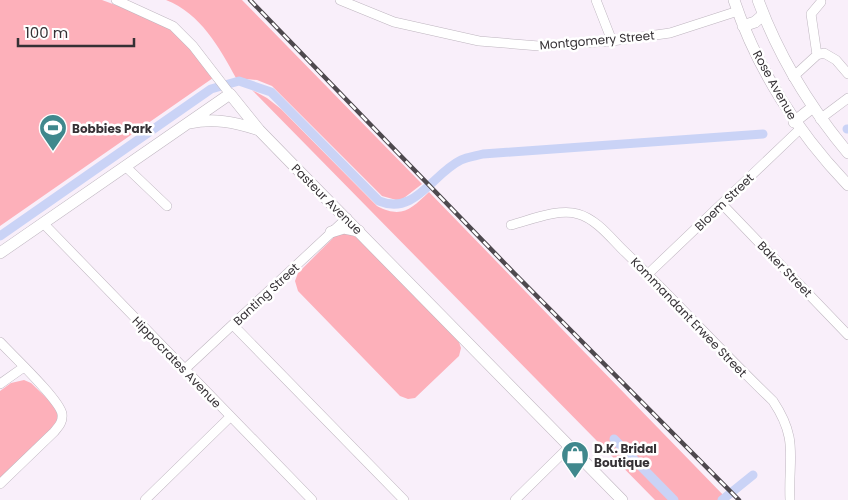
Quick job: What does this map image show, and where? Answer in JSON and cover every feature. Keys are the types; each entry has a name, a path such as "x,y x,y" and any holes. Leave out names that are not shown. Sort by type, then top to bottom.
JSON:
{"street":[{"path":"0,253 229,93 193,46 173,26 116,0"},
{"name":"Montgomery Street","path":"340,0 394,22 479,41 539,46 612,41 670,33 738,3"},
{"path":"596,0 612,41"},
{"name":"Rose Avenue","path":"758,0 792,77 822,122 848,153"},
{"path":"817,55 811,14 821,2"},
{"name":"Rose Avenue","path":"738,3 743,26 801,130 848,185"},
{"path":"743,26 755,22 764,15"},
{"path":"792,77 817,55 824,53 830,55 848,74"},
{"name":"Pasteur Avenue","path":"229,93 259,130 622,500"},
{"path":"801,130 822,122 848,98"},
{"path":"801,130 812,107"},
{"path":"184,124 212,119 237,123 259,130"},
{"name":"Bloem Street","path":"648,274 801,130"},
{"path":"125,166 167,206"},
{"name":"Baker Street","path":"722,204 848,335"},
{"name":"Kommandant Erwee Street","path":"511,225 570,212 583,215 595,223 648,274 772,401 780,413 787,425 792,450 790,500"},
{"name":"Banting Street","path":"185,369 347,218"},
{"name":"Hippocrates Avenue","path":"43,224 310,499"},
{"path":"331,232 344,228 359,231"},
{"path":"233,325 404,500"},
{"path":"0,342 56,403 61,410 62,419 54,432 0,484"},
{"path":"0,384 24,367"},
{"path":"145,500 230,417"},
{"path":"515,500 569,447"}],"shaded area":[{"name":"Bobbies Park","path":"0,0 102,0 156,20 178,33 213,78 0,226"},
{"path":"166,0 242,0 422,184 400,201 382,196 272,86 257,80 236,78 216,43 208,33 189,14"},
{"path":"252,90 267,98 281,109 377,206 393,212 400,212 417,203 429,192 728,500 655,500"},
{"path":"344,233 357,237 458,339 461,348 459,356 415,398 408,399 400,396 298,291 295,281 298,273 335,236"},
{"path":"24,380 31,383 58,409 58,423 0,481 0,391 11,383"}],"waterway":[{"path":"0,236 211,89 239,81 271,92 379,201 392,204 403,203 413,198 451,166 461,160 483,154 763,134"},
{"path":"614,439 674,500"},
{"path":"722,500 753,475"}],"railway":[{"path":"250,0 514,273 739,500"}],"place":[{"name":"Bobbies Park","path":"53,152"},
{"name":"D.K. Bridal Boutique","path":"575,479"}]}
